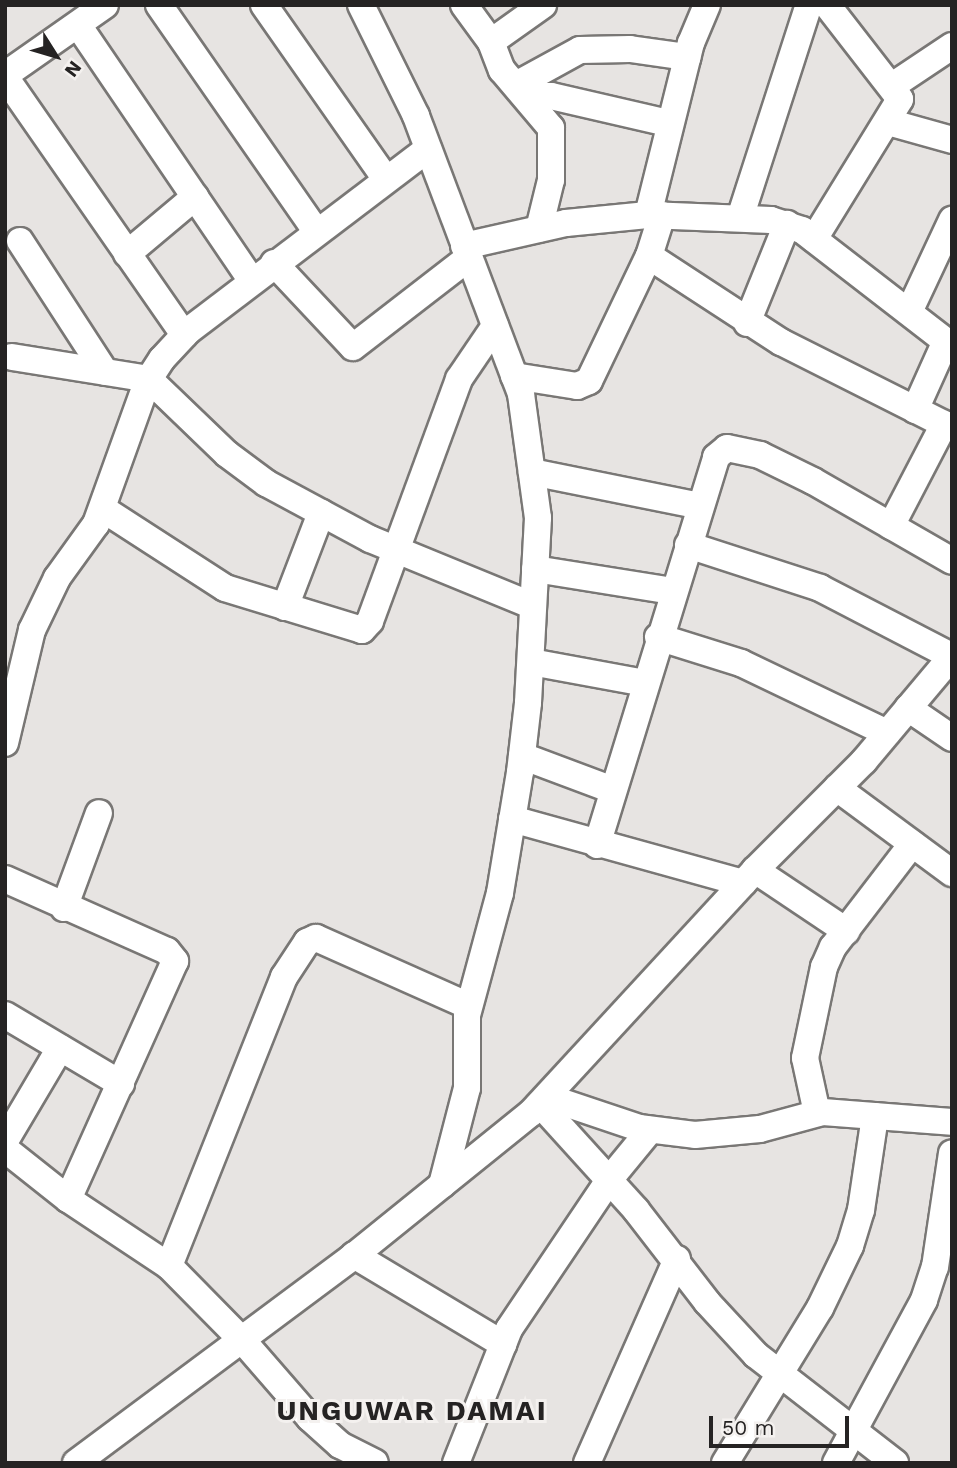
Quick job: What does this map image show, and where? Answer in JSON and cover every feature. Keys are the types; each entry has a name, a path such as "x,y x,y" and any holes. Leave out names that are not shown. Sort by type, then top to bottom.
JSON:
{"street":[{"path":"105,5 5,76 184,335"},
{"path":"159,5 316,231"},
{"path":"264,5 386,179"},
{"path":"361,5 388,53 428,149 521,394 538,519 531,662 522,756 500,893 469,1006 467,1088 442,1185"},
{"path":"464,5 491,42 502,70 551,128 551,180 539,229"},
{"path":"491,42 543,5"},
{"path":"514,376 585,385 649,256 668,123 687,57 708,5"},
{"path":"740,218 809,5"},
{"path":"814,239 900,99 827,5"},
{"path":"78,24 252,281"},
{"path":"892,86 952,47"},
{"path":"521,91 580,50 630,50 687,57"},
{"path":"521,91 668,123"},
{"path":"888,122 952,140"},
{"path":"5,743 10,702 32,630 57,578 103,509 149,379 184,335 274,263 428,149"},
{"path":"127,254 195,197"},
{"path":"274,263 353,347 466,252 539,229 655,215 740,218 787,224 814,239 949,343 915,410"},
{"path":"909,312 941,272 952,220"},
{"path":"747,323 787,224"},
{"path":"20,241 105,372"},
{"path":"649,256 747,323 948,426 891,526"},
{"path":"103,509 204,577 285,607 362,630 370,621 459,379 495,326"},
{"path":"12,357 149,379 227,454 266,483 395,550 533,606"},
{"path":"597,845 658,637 700,506 716,457 726,447 737,446 814,481 952,561"},
{"path":"532,472 700,506"},
{"path":"285,607 321,513"},
{"path":"76,1463 355,1255 543,1100 749,876 837,788 951,656 820,588 688,545"},
{"path":"535,569 673,591"},
{"path":"658,637 740,663 887,733"},
{"path":"531,662 645,683"},
{"path":"908,708 952,738"},
{"path":"522,756 613,790"},
{"path":"837,788 952,873"},
{"path":"64,908 99,813"},
{"path":"512,818 597,845 749,876 846,931"},
{"path":"817,1113 805,1070 810,1023 824,968 846,931 912,844"},
{"path":"5,879 64,908 167,951 175,961 68,1199"},
{"path":"169,1266 284,977 307,942 316,938 469,1006"},
{"path":"5,1015 121,1084"},
{"path":"5,1141 60,1048"},
{"path":"543,1100 650,1130 695,1135 760,1129 817,1113 952,1122"},
{"path":"543,1100 677,1259 707,1302 778,1374 895,1463"},
{"path":"725,1463 820,1308 850,1246 861,1210 875,1116"},
{"path":"456,1463 503,1344 529,1296 609,1180 650,1130"},
{"path":"5,1149 68,1199 169,1266 243,1341 310,1418 334,1454 375,1463"},
{"path":"836,1463 850,1430 924,1300 935,1267 952,1153"},
{"path":"355,1255 503,1344"},
{"path":"587,1463 677,1259"}],"district":[{"name":"UNGUWAR DAMAI","path":"412,1411"}]}
